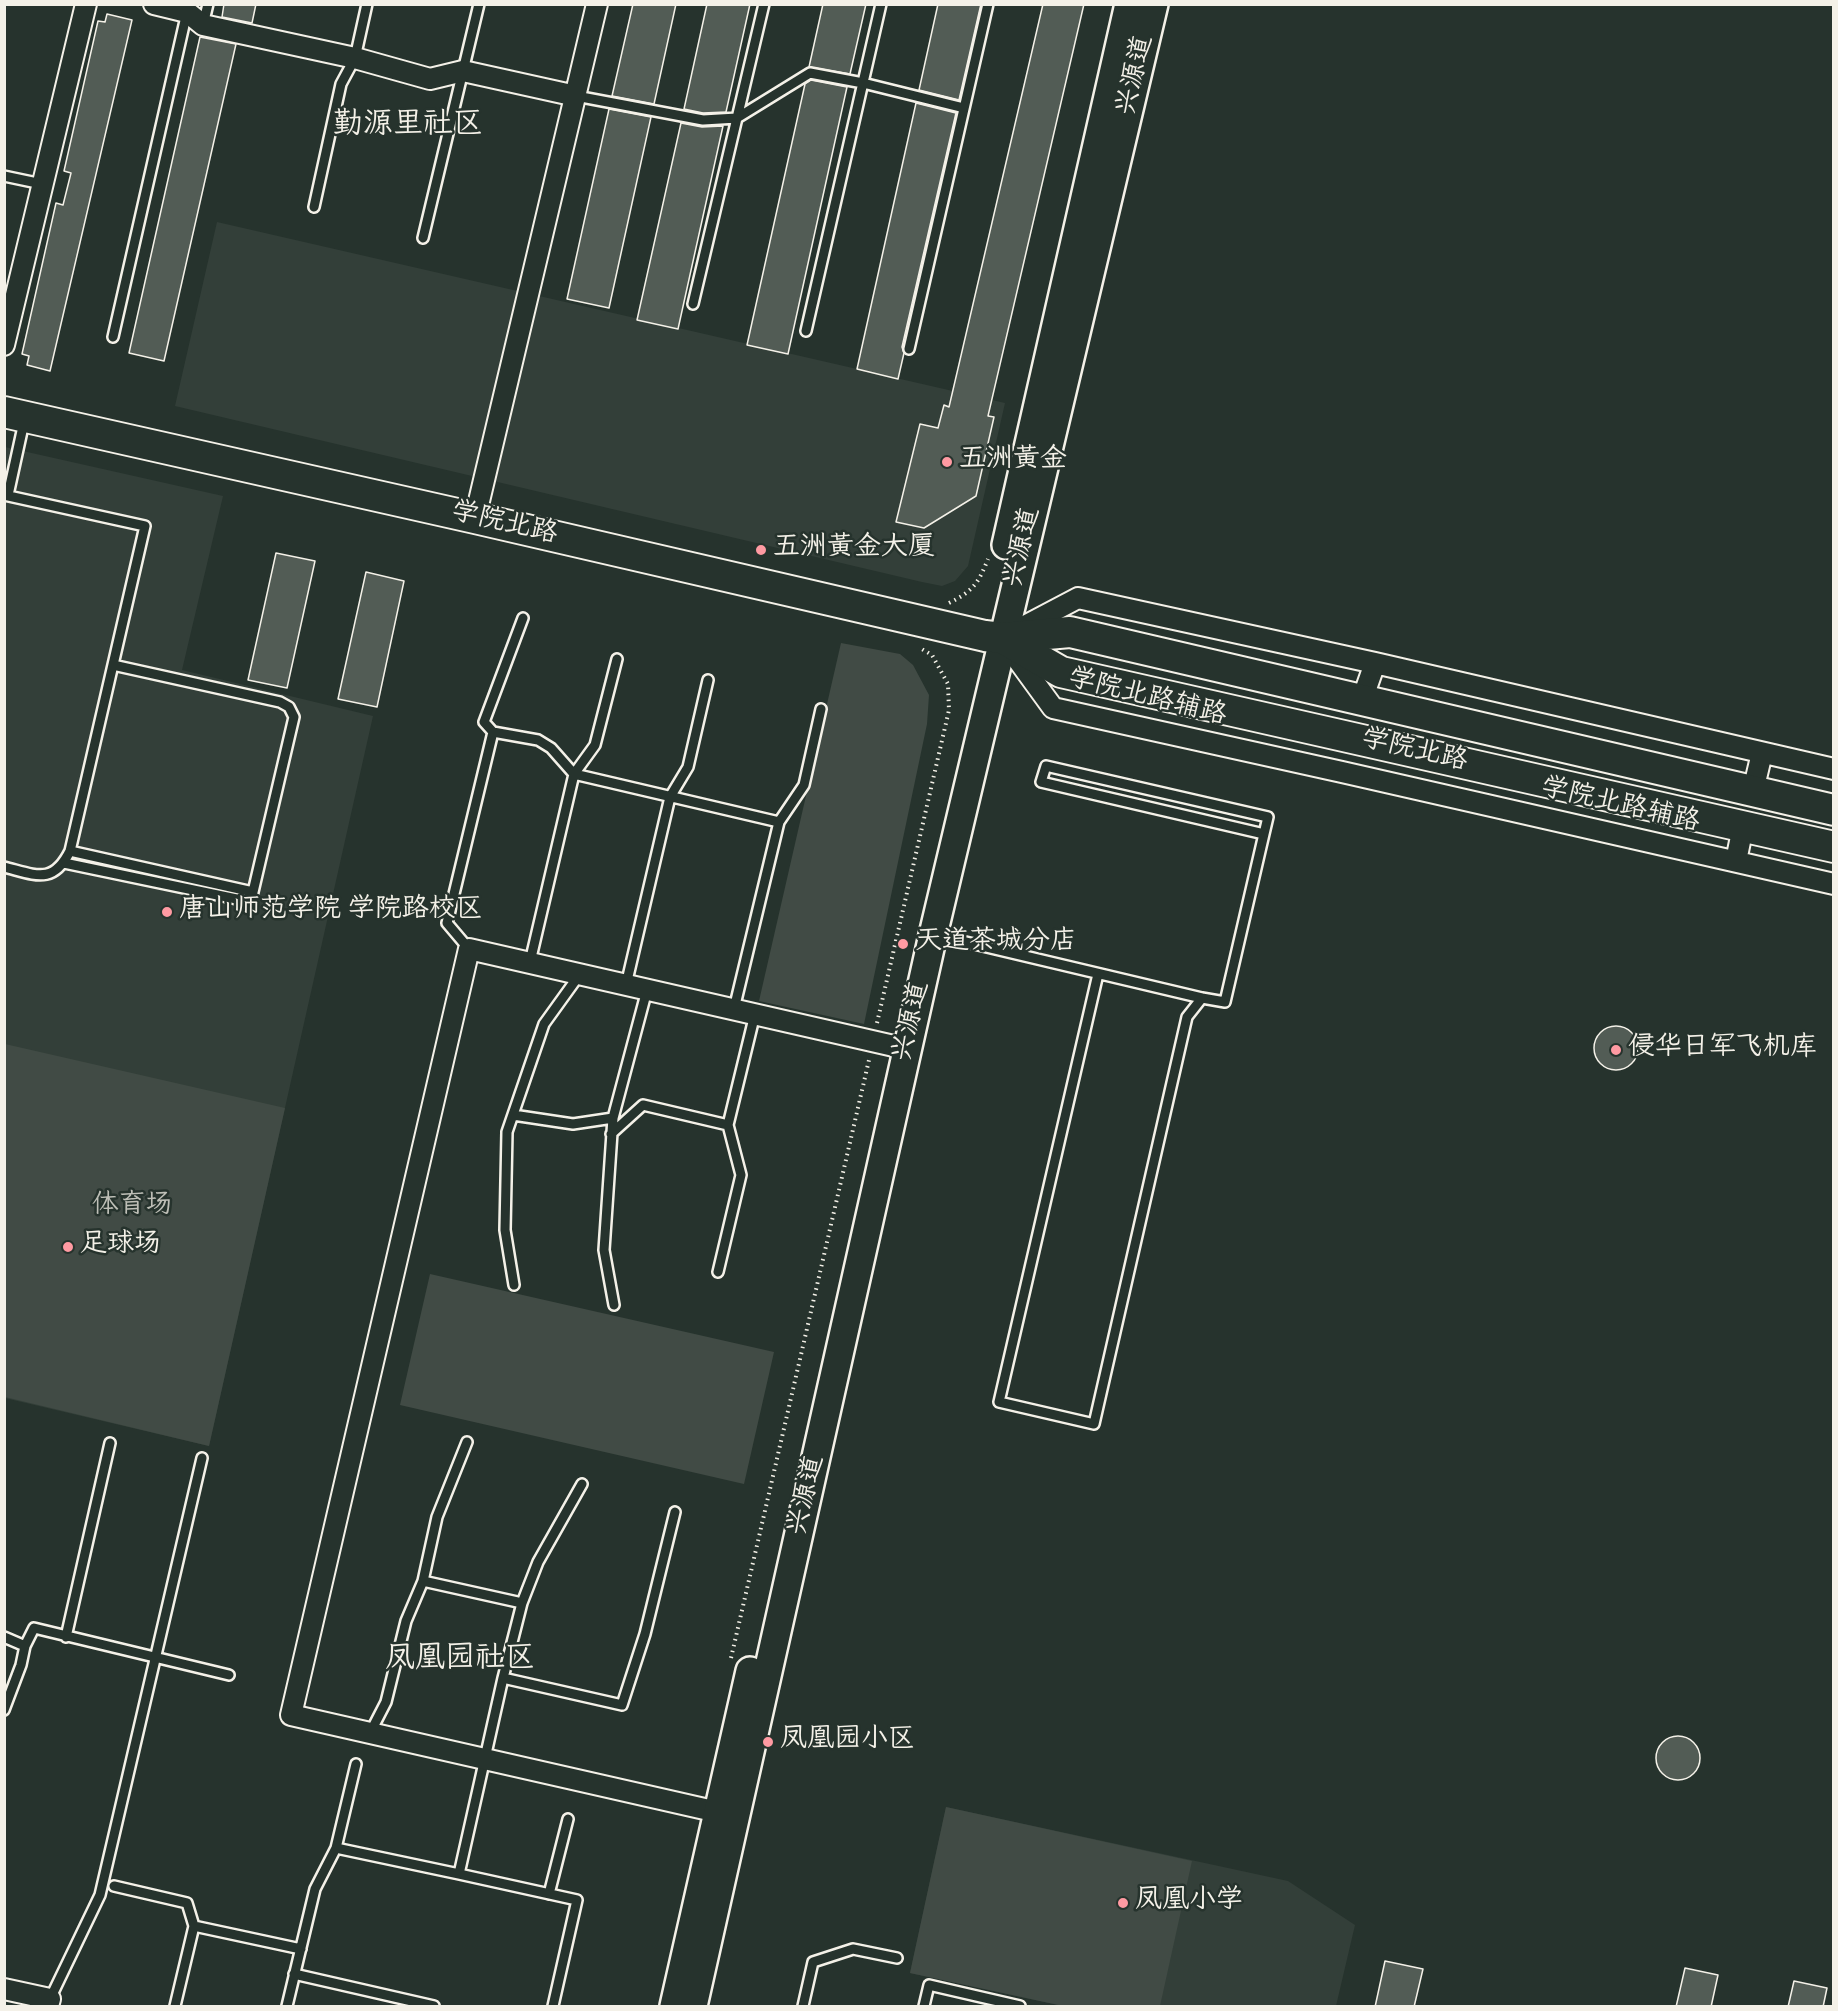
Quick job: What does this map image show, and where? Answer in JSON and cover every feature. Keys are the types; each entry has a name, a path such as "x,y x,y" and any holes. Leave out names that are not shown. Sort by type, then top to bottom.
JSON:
{"main road":[{"name":"兴源道","path":"890,1045 933,935 994,637 1130,4"},
{"name":"兴源道","path":"693,2007 728,1814 890,1045 1154,4"},
{"name":"学院北路","path":"15,414 994,637 1061,672 1833,847"},
{"name":"学院北路","path":"994,637 1070,632 1833,810"},
{"path":"1743,826 1753,792"},
{"name":"兴源道","path":"674,2007 728,1814"}],"street":[{"path":"4,345 86,4"},
{"path":"154,4 187,12 203,25 355,58 430,79 463,71 576,96"},
{"path":"475,518 597,4"},
{"path":"994,637 1078,598 1375,663 1833,769"},
{"name":"学院北路辅路","path":"994,637 1053,708 1833,884"},
{"path":"1362,700 1375,663"},
{"path":"1342,772 1352,738"},
{"path":"1753,792 1762,753"},
{"path":"1736,861 1743,826"},
{"path":"728,1814 485,1757 291,1715 469,949 890,1045"},
{"path":"4,1989 49,2003"}],"lane":[{"path":"203,25 208,4"},
{"path":"314,207 341,84 355,58 367,4"},
{"path":"423,238 479,4"},
{"path":"693,304 764,4"},
{"path":"806,331 881,4"},
{"path":"909,349 988,4"},
{"path":"112,337 187,12"},
{"path":"576,96 703,120 737,118 810,73 863,83 964,108"},
{"path":"4,176 42,184"},
{"path":"4,867 42,876 54,873 64,863 70,851 145,526 6,495 15,414"},
{"path":"523,618 484,722 493,732 538,740 551,748 574,774 778,822"},
{"path":"530,962 574,774 595,745 617,659"},
{"path":"64,863 251,902 294,717 289,707 280,702 113,665"},
{"path":"626,985 670,797 688,767 708,680"},
{"path":"734,1009 778,822 804,785 821,710"},
{"path":"469,949 447,923 493,732"},
{"path":"933,935 1202,999 1225,1002 1268,817 1046,766 1041,782 1264,834"},
{"path":"70,851 253,892"},
{"path":"514,1285 505,1230 507,1132 544,1024 580,974"},
{"path":"1098,974 999,1402 1094,1424 1187,1017 1202,999"},
{"path":"614,1305 604,1250 611,1134 613,1118 647,990"},
{"path":"718,1272 741,1175 728,1125 755,1014"},
{"path":"611,1134 643,1105 728,1125"},
{"path":"513,1116 573,1124 613,1118"},
{"path":"370,1733 386,1702 406,1621 423,1581 437,1517 467,1442"},
{"path":"66,1636 110,1443"},
{"path":"49,2003 100,1895 202,1458"},
{"path":"459,1874 522,1603 538,1562 582,1484"},
{"path":"503,1678 622,1705 645,1634 675,1512"},
{"path":"423,1581 522,1603"},
{"path":"4,1710 21,1665 25,1646 34,1628 229,1676"},
{"path":"4,1637 25,1646"},
{"path":"287,2007 315,1889 336,1848 356,1764"},
{"path":"549,1894 567,1819"},
{"path":"336,1848 577,1900 553,2007"},
{"path":"114,1886 187,1903 194,1926 175,2007"},
{"path":"194,1926 301,1949"},
{"path":"803,2007 813,1962 853,1949 897,1959"},
{"path":"294,1974 434,2007"},
{"path":"924,2007 929,1985 1020,2007"}],"path":[{"path":"729,1668 890,1045 948,710 948,684"}],"shaded area":[{"path":"217,222 1005,403 968,566 955,581 942,586 922,582 175,406"},
{"name":"唐山师范学院 学院路校区","path":"5,447 223,496 182,670 373,716 209,1446 5,1398"},
{"name":"凤凰小学","path":"946,1807 1288,1881 1355,1925 1336,2006 1063,2006 910,1973"}],"green space":[{"path":"841,643 900,654 913,665 929,695 927,724 864,1024 759,1001"},
{"name":"体育场","path":"5,1044 285,1108 209,1446 5,1397"},
{"path":"430,1274 774,1352 744,1484 400,1405"},
{"name":"凤凰小学","path":"946,1807 1192,1861 1160,2006 1063,2006 910,1973"}],"building":[{"path":"224,4 256,4 252,23 222,17"},
{"path":"633,4 676,4 654,104 612,96"},
{"path":"707,4 750,4 726,112 703,113 684,109"},
{"path":"823,4 866,4 850,74 809,67"},
{"path":"938,4 981,4 959,100 919,90"},
{"path":"1043,4 1084,4 988,416 994,417 976,496 924,528 896,522 920,424 938,428 944,405 949,407"},
{"path":"107,14 132,20 50,371 27,365 29,356 22,354 56,203 63,205 71,173 64,171 98,21 105,22"},
{"path":"200,37 236,44 164,361 129,353"},
{"path":"811,80 847,87 788,354 747,345 805,84"},
{"path":"916,103 956,113 902,347 904,353 898,379 857,369"},
{"path":"609,109 651,117 609,308 567,299"},
{"path":"681,123 702,127 723,126 678,329 637,320"},
{"path":"276,553 315,561 287,688 248,680"},
{"path":"366,572 404,581 377,707 338,699"},
{"name":"侵华日军飞机库","path":"1616,1026 1632,1032 1638,1048 1632,1064 1616,1070 1600,1064 1594,1048 1600,1032"},
{"path":"1678,1736 1694,1742 1700,1758 1694,1774 1678,1780 1662,1774 1656,1758 1662,1742"},
{"path":"1385,1961 1423,1969 1414,2007 1375,2007"},
{"path":"1685,1968 1718,1975 1711,2007 1676,2007"},
{"path":"1794,1981 1827,1988 1823,2007 1788,2007"}],"place":[{"name":"五洲黄金","path":"947,462"},
{"name":"五洲黄金大厦","path":"761,550"},
{"name":"唐山师范学院 学院路校区","path":"167,912"},
{"name":"天道茶城分店","path":"903,944"},
{"name":"侵华日军飞机库","path":"1616,1050"},
{"name":"足球场","path":"68,1247"},
{"name":"凤凰园小区","path":"768,1742"},
{"name":"凤凰小学","path":"1123,1903"}],"district":[{"name":"勤源里社区","path":"408,127"},
{"name":"凤凰园社区","path":"460,1661"}]}
